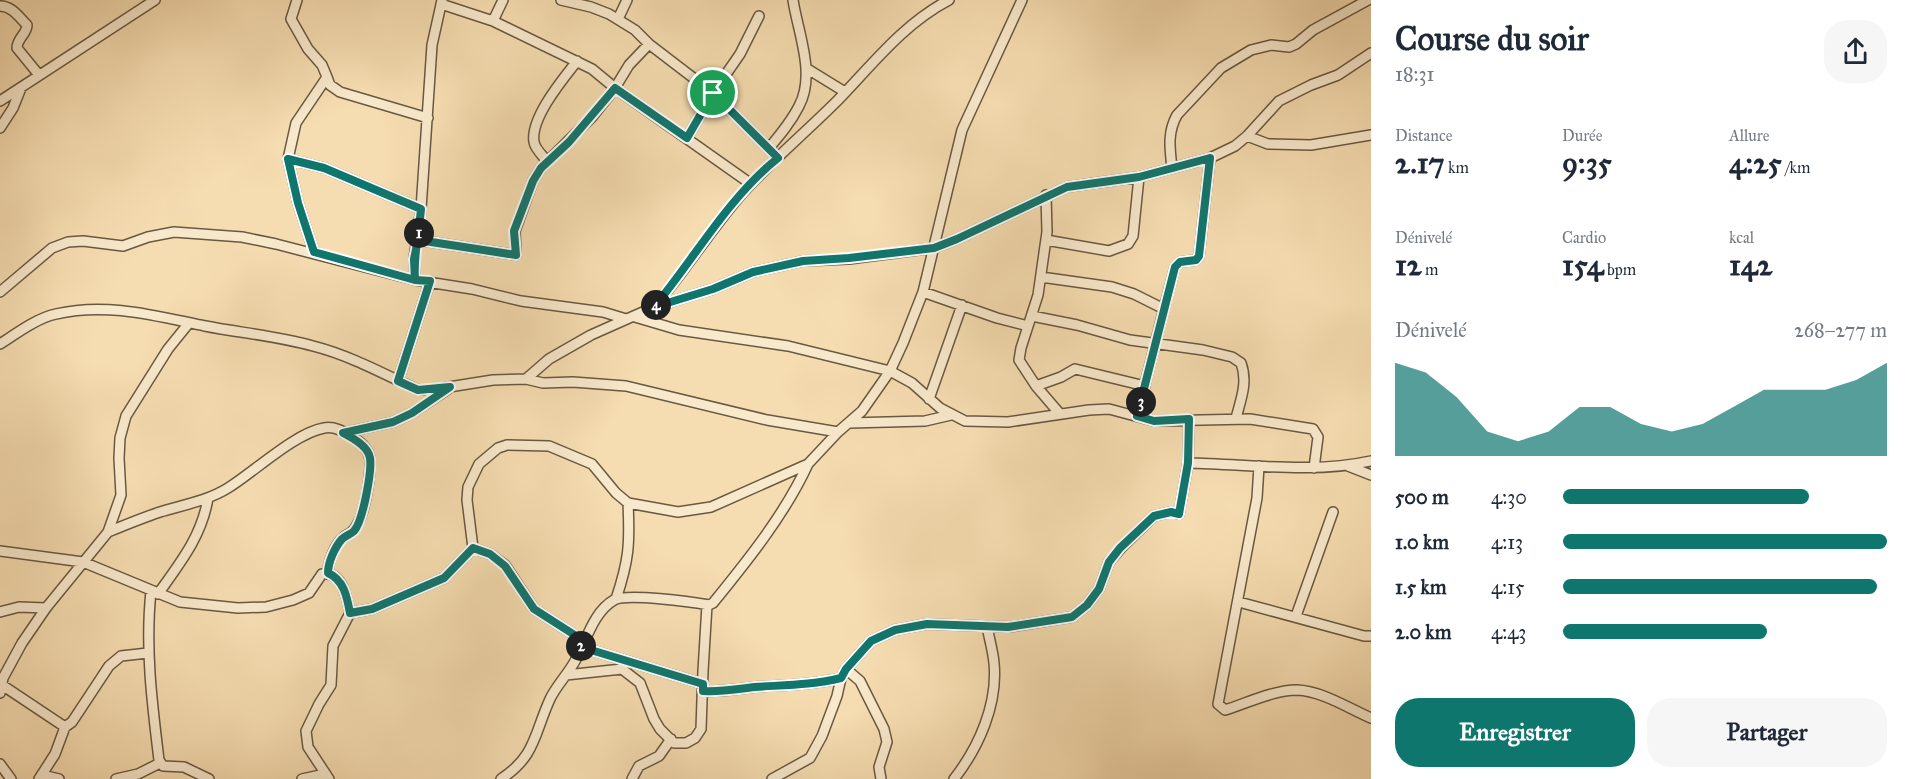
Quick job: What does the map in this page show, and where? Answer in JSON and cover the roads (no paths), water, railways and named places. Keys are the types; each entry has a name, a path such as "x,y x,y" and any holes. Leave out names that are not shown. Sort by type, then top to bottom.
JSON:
{"street":[{"path":"0,101 155,0"},
{"path":"297,0 291,19 308,49 322,65 330,85 340,92 428,118"},
{"path":"493,21 503,0"},
{"path":"561,0 591,7 618,19 635,30 649,45 713,93 778,158"},
{"path":"618,19 627,0"},
{"path":"769,148 801,104 806,68 805,54 793,0"},
{"path":"654,307 714,228 751,184 878,55 919,20 949,0"},
{"path":"615,599 648,598 707,605 715,600 763,538 799,484 808,464 838,432 862,411 890,371 922,292 962,129 1022,0"},
{"path":"1172,168 1169,135 1173,123 1177,115 1221,68 1251,51 1271,45 1290,47 1313,30 1368,0"},
{"path":"415,280 414,259 421,209 432,45 442,2 493,21 592,69 615,88 751,184"},
{"path":"0,6 12,10 27,25 27,30 19,39 17,48 39,75"},
{"path":"687,138 713,93 740,54 759,16"},
{"path":"418,240 516,255 514,231 533,181 547,161 569,142 615,88 629,65 649,45"},
{"path":"526,379 549,359 591,335 654,307 713,289 753,272 803,261 934,248 1046,195 1077,185 1139,177 1210,158 1235,146 1279,101 1338,75 1371,53"},
{"path":"547,161 535,146 536,125 545,106 577,61"},
{"path":"806,68 844,92"},
{"path":"314,252 298,203 288,159 296,123 327,77"},
{"path":"0,128 13,108 22,87"},
{"path":"1247,135 1268,144 1311,145 1371,135"},
{"path":"1137,416 1175,267 1180,262 1196,260 1199,256 1210,158"},
{"path":"288,159 324,168 421,209"},
{"path":"1046,240 1109,251 1128,244 1132,236 1139,177"},
{"path":"1046,195 1046,240 1041,277 1019,360 1036,386 1060,414"},
{"path":"0,292 52,248 68,242 123,246 174,231 242,237 314,252 415,280 430,281 521,301 603,312 679,330 788,345 890,371 912,383 951,415 965,421 1008,422 1109,409 1154,421 1250,418 1313,429 1318,437 1314,468"},
{"path":"1041,277 1112,287 1134,294 1164,309"},
{"path":"398,381 430,281"},
{"path":"922,292 997,318 1028,326"},
{"path":"929,399 962,305"},
{"path":"0,344 55,314 91,310 144,313 313,346 353,360 418,390 493,380 526,379 543,383 573,382 626,386 767,420 838,432"},
{"path":"1032,316 1077,325 1130,340 1203,350 1232,357 1241,363 1245,382 1236,418"},
{"path":"66,727 1,689 3,678 22,643 46,609 108,532 121,495 120,438 126,416 157,365 189,323"},
{"path":"1036,386 1075,369 1145,386"},
{"path":"343,433 393,422 412,413 450,387"},
{"path":"850,423 925,421 951,415"},
{"path":"772,779 810,758 822,736 837,696 841,678 871,641 895,630 927,624 1008,627 1072,617 1087,605 1099,589 1109,562 1120,548 1154,516 1171,512 1179,514 1188,463 1189,419"},
{"path":"108,532 160,512 208,498 228,488 292,442 323,428 333,428 364,447 370,457 365,504 359,523 353,532 343,538 334,551 328,573"},
{"path":"473,548 467,500 468,488 479,464 498,448 507,445 549,446 592,465 616,493 628,503 678,512 711,507 808,464"},
{"path":"1188,463 1314,468 1348,466 1371,461"},
{"path":"1259,466 1257,498 1239,602 1217,699 1221,709 1225,710 1296,690 1314,693 1371,718"},
{"path":"1348,466 1371,475"},
{"path":"208,498 205,515 196,539 155,592 148,621 148,653 150,689 160,763 163,766 184,767 209,779"},
{"path":"501,779 519,765 537,737 550,698 575,661 600,615 615,599 626,570 630,549 628,503"},
{"path":"1296,616 1333,512"},
{"path":"350,613 372,609 444,578 473,548"},
{"path":"473,548 490,554 505,566 534,609 583,644 703,687 724,692 751,687 826,682 841,678"},
{"path":"0,551 83,562 180,602 238,608 266,607 293,600 309,593 322,574 328,573 336,577 347,597 350,613 333,646 331,685 306,731 308,747 327,776 302,779"},
{"path":"1239,602 1371,636"},
{"path":"566,675 622,669 640,683 660,729 674,743 686,743 695,738 701,729 707,605"},
{"path":"0,612 19,607 46,609"},
{"path":"954,779 963,767 991,711 994,664 987,626"},
{"path":"59,779 40,777 55,754 66,727 72,722 109,666 121,656 148,653"},
{"path":"846,669 860,681 884,729 887,742 879,767 881,779"},
{"path":"632,779 639,766 659,756 671,739"},
{"path":"116,779 138,774 160,763"},
{"path":"0,764 11,779"},
{"path":"518,779 519,765"}]}
